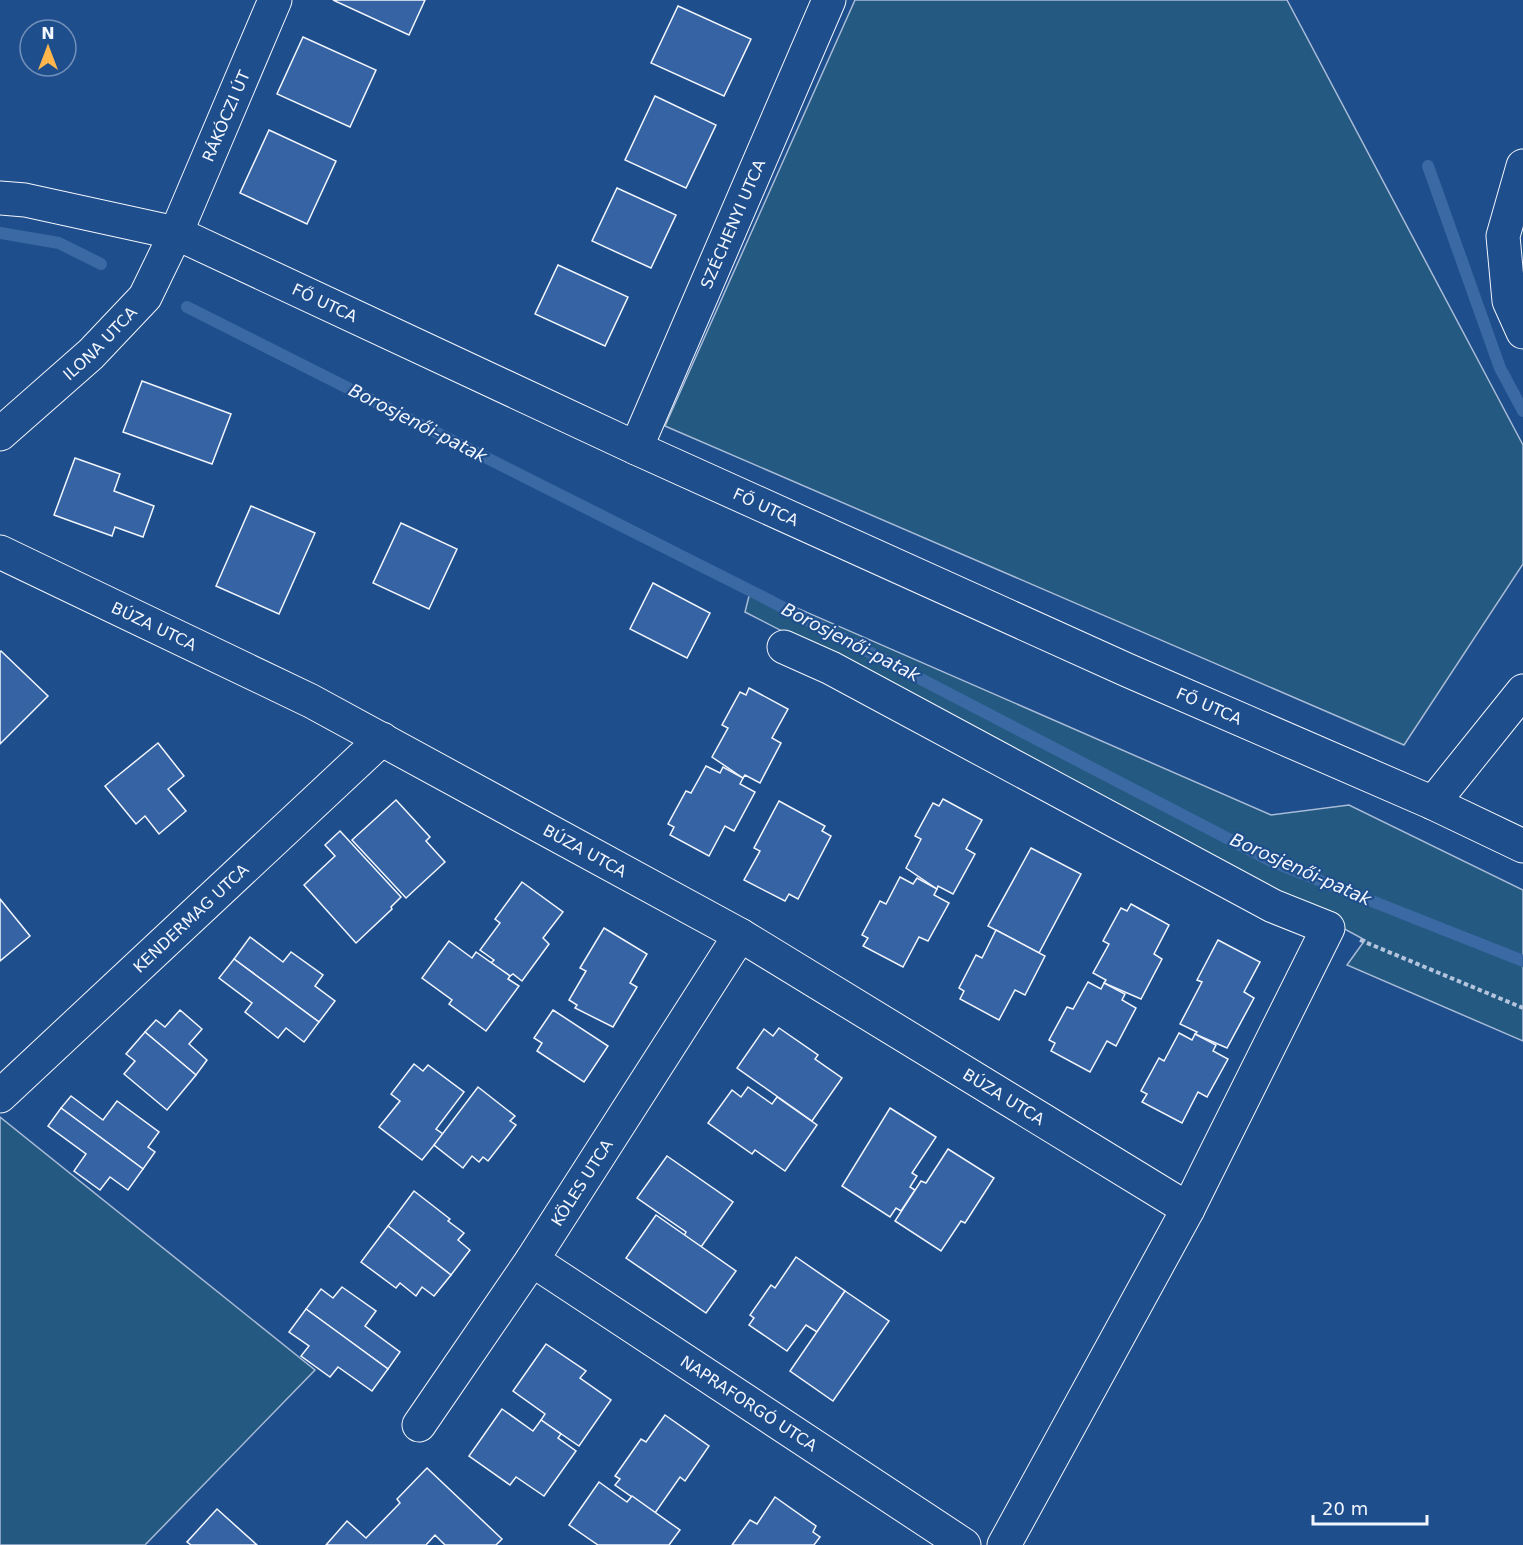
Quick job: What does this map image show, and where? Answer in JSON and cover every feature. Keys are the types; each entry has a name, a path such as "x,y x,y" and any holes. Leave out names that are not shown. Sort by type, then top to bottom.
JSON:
{"street":[{"name":"RÁKÓCZI ÚT","path":"176,233 275,0"},
{"name":"SZÉCHENYI UTCA","path":"636,448 829,0"},
{"path":"1523,166 1503,236 1509,301 1523,332"},
{"name":"FŐ UTCA","path":"0,198 25,200 176,233 636,448 1523,846"},
{"name":"ILONA UTCA","path":"0,435 92,354 145,297 176,233"},
{"name":"BÚZA UTCA","path":"0,552 311,701 740,935 1188,1209"},
{"path":"784,647 831,668 1273,906 1328,928 1188,1209 1004,1545"},
{"path":"1433,804 1523,691"},
{"name":"KENDERMAG UTCA","path":"0,1096 382,739"},
{"name":"KÖLES UTCA","path":"419,1425 532,1260 740,935"},
{"name":"NAPRAFORGÓ UTCA","path":"532,1260 964,1545"}],"path":[{"path":"1328,928 1523,1008"}],"shaded area":[{"path":"855,0 1287,0 1523,445 1523,564 1404,745 665,426"},
{"path":"751,588 1271,815 1349,805 1523,890 1523,1041 1347,965 1365,940 1029,758 745,612"},
{"path":"0,1117 315,1370 145,1545 0,1545"}],"building":[{"path":"333,0 425,0 409,35"},
{"path":"678,6 751,39 724,96 651,63"},
{"path":"303,37 376,70 350,127 277,94"},
{"path":"655,96 716,125 686,188 625,160"},
{"path":"269,130 336,161 307,224 240,193"},
{"path":"617,188 676,215 651,268 592,241"},
{"path":"558,265 628,297 605,346 535,314"},
{"path":"142,381 231,414 212,464 123,432"},
{"path":"75,458 120,474 114,491 154,506 143,537 115,527 112,536 54,515"},
{"path":"251,506 315,533 279,614 216,586"},
{"path":"401,523 457,549 429,609 373,583"},
{"path":"653,583 710,613 687,658 630,629"},
{"path":"0,652 48,696 0,744"},
{"path":"749,688 788,709 772,738 781,743 760,783 745,775 743,778 712,757 728,728 722,725 740,692 746,695"},
{"path":"158,743 184,776 168,789 186,811 159,834 145,816 136,824 105,786"},
{"path":"706,766 720,773 723,767 743,778 740,784 755,792 734,831 725,826 709,856 670,835 674,827 668,824 686,791 691,793"},
{"path":"943,799 982,820 966,849 975,854 953,894 938,886 937,889 906,868 921,839 915,836 933,803 939,806"},
{"path":"396,800 430,837 426,841 445,862 406,898 352,840"},
{"path":"779,801 825,826 822,831 831,836 798,899 789,894 785,901 744,880 760,851 754,848"},
{"path":"340,831 401,897 391,907 392,909 356,943 304,885 335,856 325,845"},
{"path":"1031,848 1081,874 1039,953 988,926"},
{"path":"900,877 913,884 917,878 937,889 934,895 949,903 928,941 919,937 903,967 863,946 868,938 862,935 880,901 886,904"},
{"path":"522,882 563,912 543,938 549,944 522,981 491,963 494,960 480,950 500,923 495,919"},
{"path":"0,899 30,936 0,961"},
{"path":"1131,904 1169,925 1154,954 1162,959 1141,999 1104,983 1106,980 1093,973 1109,944 1103,941 1121,908 1127,911"},
{"path":"604,928 647,954 630,983 637,987 613,1027 575,1008 577,1005 569,1000 586,971 580,968"},
{"path":"996,930 1045,956 1025,995 1015,990 999,1020 960,999 964,991 959,988 976,955 982,958"},
{"path":"250,937 283,962 291,952 323,975 315,986 335,1001 319,1022 234,959"},
{"path":"1218,940 1260,962 1244,992 1254,998 1227,1048 1195,1034 1197,1032 1180,1024 1202,982 1197,980"},
{"path":"449,941 472,958 476,952 510,976 508,979 519,986 486,1031 449,1004 452,1000 422,978"},
{"path":"234,959 319,1022 304,1042 286,1028 278,1038 245,1012 252,1003 219,978"},
{"path":"1088,982 1101,989 1104,983 1125,994 1122,1000 1136,1008 1116,1046 1107,1041 1090,1072 1051,1051 1055,1043 1049,1040 1067,1007 1073,1009"},
{"path":"180,1010 202,1029 189,1044 207,1060 196,1075 145,1032 156,1020 165,1027"},
{"path":"553,1010 608,1046 584,1082 537,1051 542,1043 534,1038"},
{"path":"779,1028 818,1055 815,1059 842,1078 812,1121 737,1068 764,1029 773,1036"},
{"path":"145,1032 196,1075 167,1110 124,1074 135,1061 126,1054"},
{"path":"1179,1033 1192,1040 1195,1034 1216,1045 1213,1051 1228,1059 1207,1097 1198,1092 1182,1123 1142,1102 1147,1094 1141,1091 1159,1058 1164,1061"},
{"path":"414,1064 423,1071 428,1065 464,1092 436,1129 443,1134 422,1160 379,1127 400,1101 391,1094"},
{"path":"478,1087 515,1116 510,1121 516,1125 488,1161 483,1157 479,1162 472,1156 463,1168 434,1145"},
{"path":"748,1087 772,1104 777,1097 817,1125 785,1171 755,1150 752,1154 708,1123 732,1090 741,1097"},
{"path":"71,1096 103,1120 117,1101 159,1132 148,1147 155,1152 143,1169 61,1108"},
{"path":"61,1108 143,1169 128,1190 110,1177 100,1190 74,1171 86,1154 48,1126"},
{"path":"890,1108 936,1137 912,1173 917,1176 910,1187 915,1190 901,1211 896,1208 890,1217 842,1186"},
{"path":"948,1149 994,1178 965,1223 961,1221 941,1251 895,1221 921,1181 926,1183"},
{"path":"667,1156 733,1202 701,1247 684,1236 686,1232 637,1198"},
{"path":"414,1191 464,1233 458,1240 470,1250 451,1275 388,1226"},
{"path":"656,1215 736,1271 706,1313 626,1258"},
{"path":"388,1226 451,1275 434,1296 422,1287 416,1296 400,1283 396,1288 361,1262"},
{"path":"796,1257 845,1291 817,1332 806,1325 787,1351 749,1325 754,1318 750,1315 771,1285 775,1288"},
{"path":"342,1287 376,1311 365,1326 400,1352 388,1369 306,1309 321,1289 333,1298"},
{"path":"845,1291 889,1321 833,1401 790,1371"},
{"path":"306,1309 388,1369 372,1391 338,1367 330,1377 301,1356 309,1346 289,1332"},
{"path":"546,1344 586,1371 580,1378 611,1400 579,1446 541,1420 545,1414 513,1391"},
{"path":"502,1409 533,1431 541,1420 561,1434 558,1438 576,1451 544,1496 516,1477 510,1485 469,1456"},
{"path":"665,1415 709,1446 685,1481 680,1477 655,1513 615,1485 620,1479 615,1476 641,1439 646,1442"},
{"path":"427,1468 502,1539 496,1545 445,1545 435,1535 426,1545 326,1545 347,1521 366,1538 400,1503 397,1499"},
{"path":"599,1482 627,1502 632,1496 680,1530 669,1545 598,1545 569,1525"},
{"path":"775,1497 816,1526 813,1532 820,1537 814,1545 732,1545 750,1520 757,1524"},
{"path":"217,1509 257,1545 191,1545 187,1542"}],"waterway":[{"path":"1428,166 1500,368 1523,411"},
{"name":"Borosjenői-patak","path":"0,233 59,243 101,264"},
{"name":"Borosjenői-patak","path":"187,307 759,595 1273,862 1523,961"}]}
